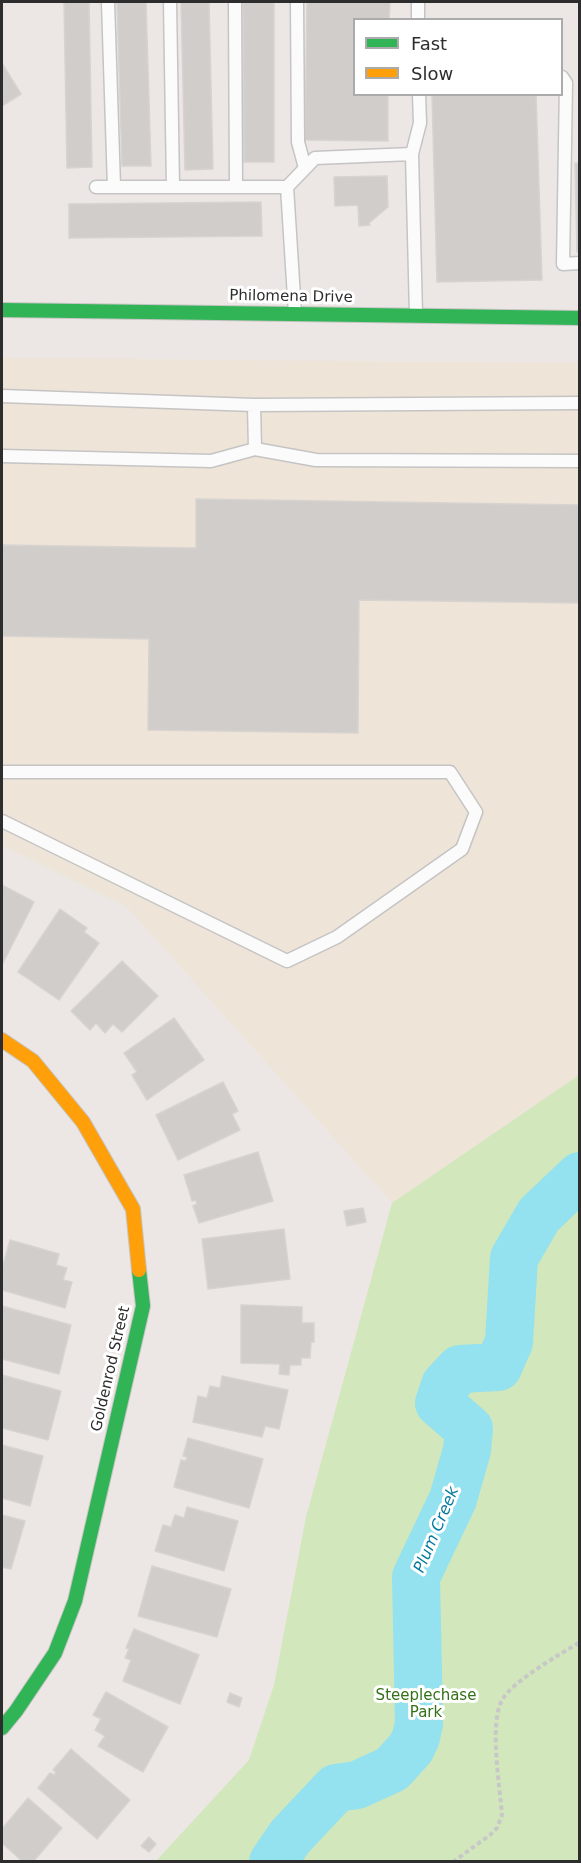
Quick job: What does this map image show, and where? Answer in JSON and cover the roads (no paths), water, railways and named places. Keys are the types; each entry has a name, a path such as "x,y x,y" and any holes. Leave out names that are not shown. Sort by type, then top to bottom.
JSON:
{"street":[{"name":"Philomena Drive","path":"2,310 579,318"},
{"name":"Goldenrod Street","path":"2,1040 33,1061 83,1122 133,1209 143,1305 75,1601 54,1653 16,1711 2,1728"}],"lane":[{"path":"108,2 114,187"},
{"path":"170,2 173,187"},
{"path":"235,2 236,187"},
{"path":"297,2 298,142 305,168"},
{"path":"418,2 418,18"},
{"path":"563,79 566,83 563,264 579,263"},
{"path":"416,316 412,154 420,123 419,96"},
{"path":"96,187 286,187 315,158 412,154"},
{"path":"286,187 295,314"},
{"path":"2,396 254,405 579,403"},
{"path":"254,405 255,449"},
{"path":"2,456 211,461 255,449 316,460 579,461"},
{"path":"2,772 450,772 476,812 462,849 337,938 287,961 2,821"}],"waterway":[{"name":"Plum Creek","path":"273,1862 290,1837 336,1788 357,1785 392,1769 411,1748 416,1737 419,1723 416,1577 453,1499 467,1450 469,1429 439,1403 445,1385 460,1369 498,1367 509,1342 514,1258 539,1215 580,1176"}],"park label":[{"name":"Steeplechase Park","path":"426,1704"}]}
